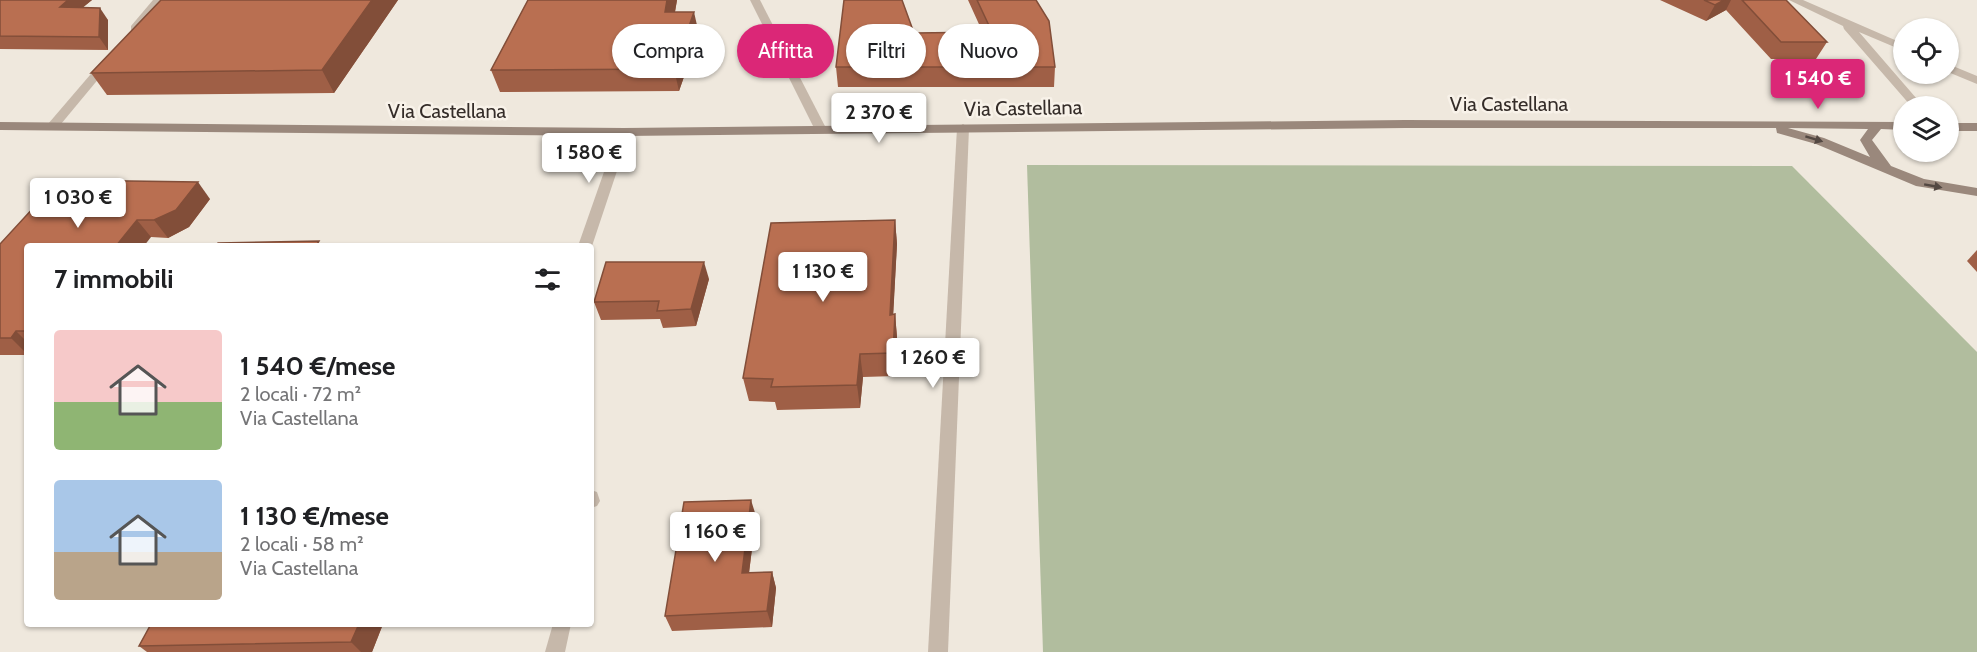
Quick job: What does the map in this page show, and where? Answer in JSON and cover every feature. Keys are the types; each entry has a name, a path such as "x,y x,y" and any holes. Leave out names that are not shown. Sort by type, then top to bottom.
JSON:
{"main road":[{"name":"Via Castellana","path":"0,126 624,132 1405,124 1893,126"},
{"name":"Via Castellana","path":"1758,124 1820,141 1921,183 1977,192"},
{"path":"1877,126 1866,140 1873,153 1891,172"},
{"path":"1959,127 1977,127"}],"street":[{"path":"129,36 159,0"},
{"path":"755,0 820,130"},
{"path":"1794,0 1893,43"},
{"path":"1845,22 1908,96"},
{"path":"52,127 113,55"},
{"path":"1959,72 1977,80"},
{"path":"938,652 963,128"},
{"path":"586,243 624,132"},
{"path":"555,652 561,627"}],"green space":[{"path":"1027,165 1792,166 1977,352 1977,652 1043,652"}],"building":[{"path":"0,0 68,0 60,7 100,8 99,37 0,36"},
{"path":"161,0 372,0 322,70 91,73"},
{"path":"528,0 667,0 665,12 694,12 690,24 612,24 612,69 491,70"},
{"path":"844,0 902,0 911,24 846,24 846,67 836,67"},
{"path":"977,0 1036,0 1049,21 1055,67 1039,67 1039,24 988,24"},
{"path":"1704,0 1724,0 1715,5"},
{"path":"1742,0 1786,0 1827,42 1781,42"},
{"path":"926,33 938,33 938,67 926,67"},
{"path":"59,180 198,182 176,210 154,220 137,220 118,243 24,243 24,331 16,331 11,338 0,338 0,244"},
{"path":"895,220 890,315 895,314 893,353 860,354 857,385 771,387 773,379 743,378 771,223"},
{"path":"319,241 318,243 218,243"},
{"path":"606,262 704,262 691,309 657,311 659,301 594,302"},
{"path":"751,500 742,573 772,572 767,611 665,616 684,502"},
{"path":"149,627 358,627 351,642 139,646"}]}
